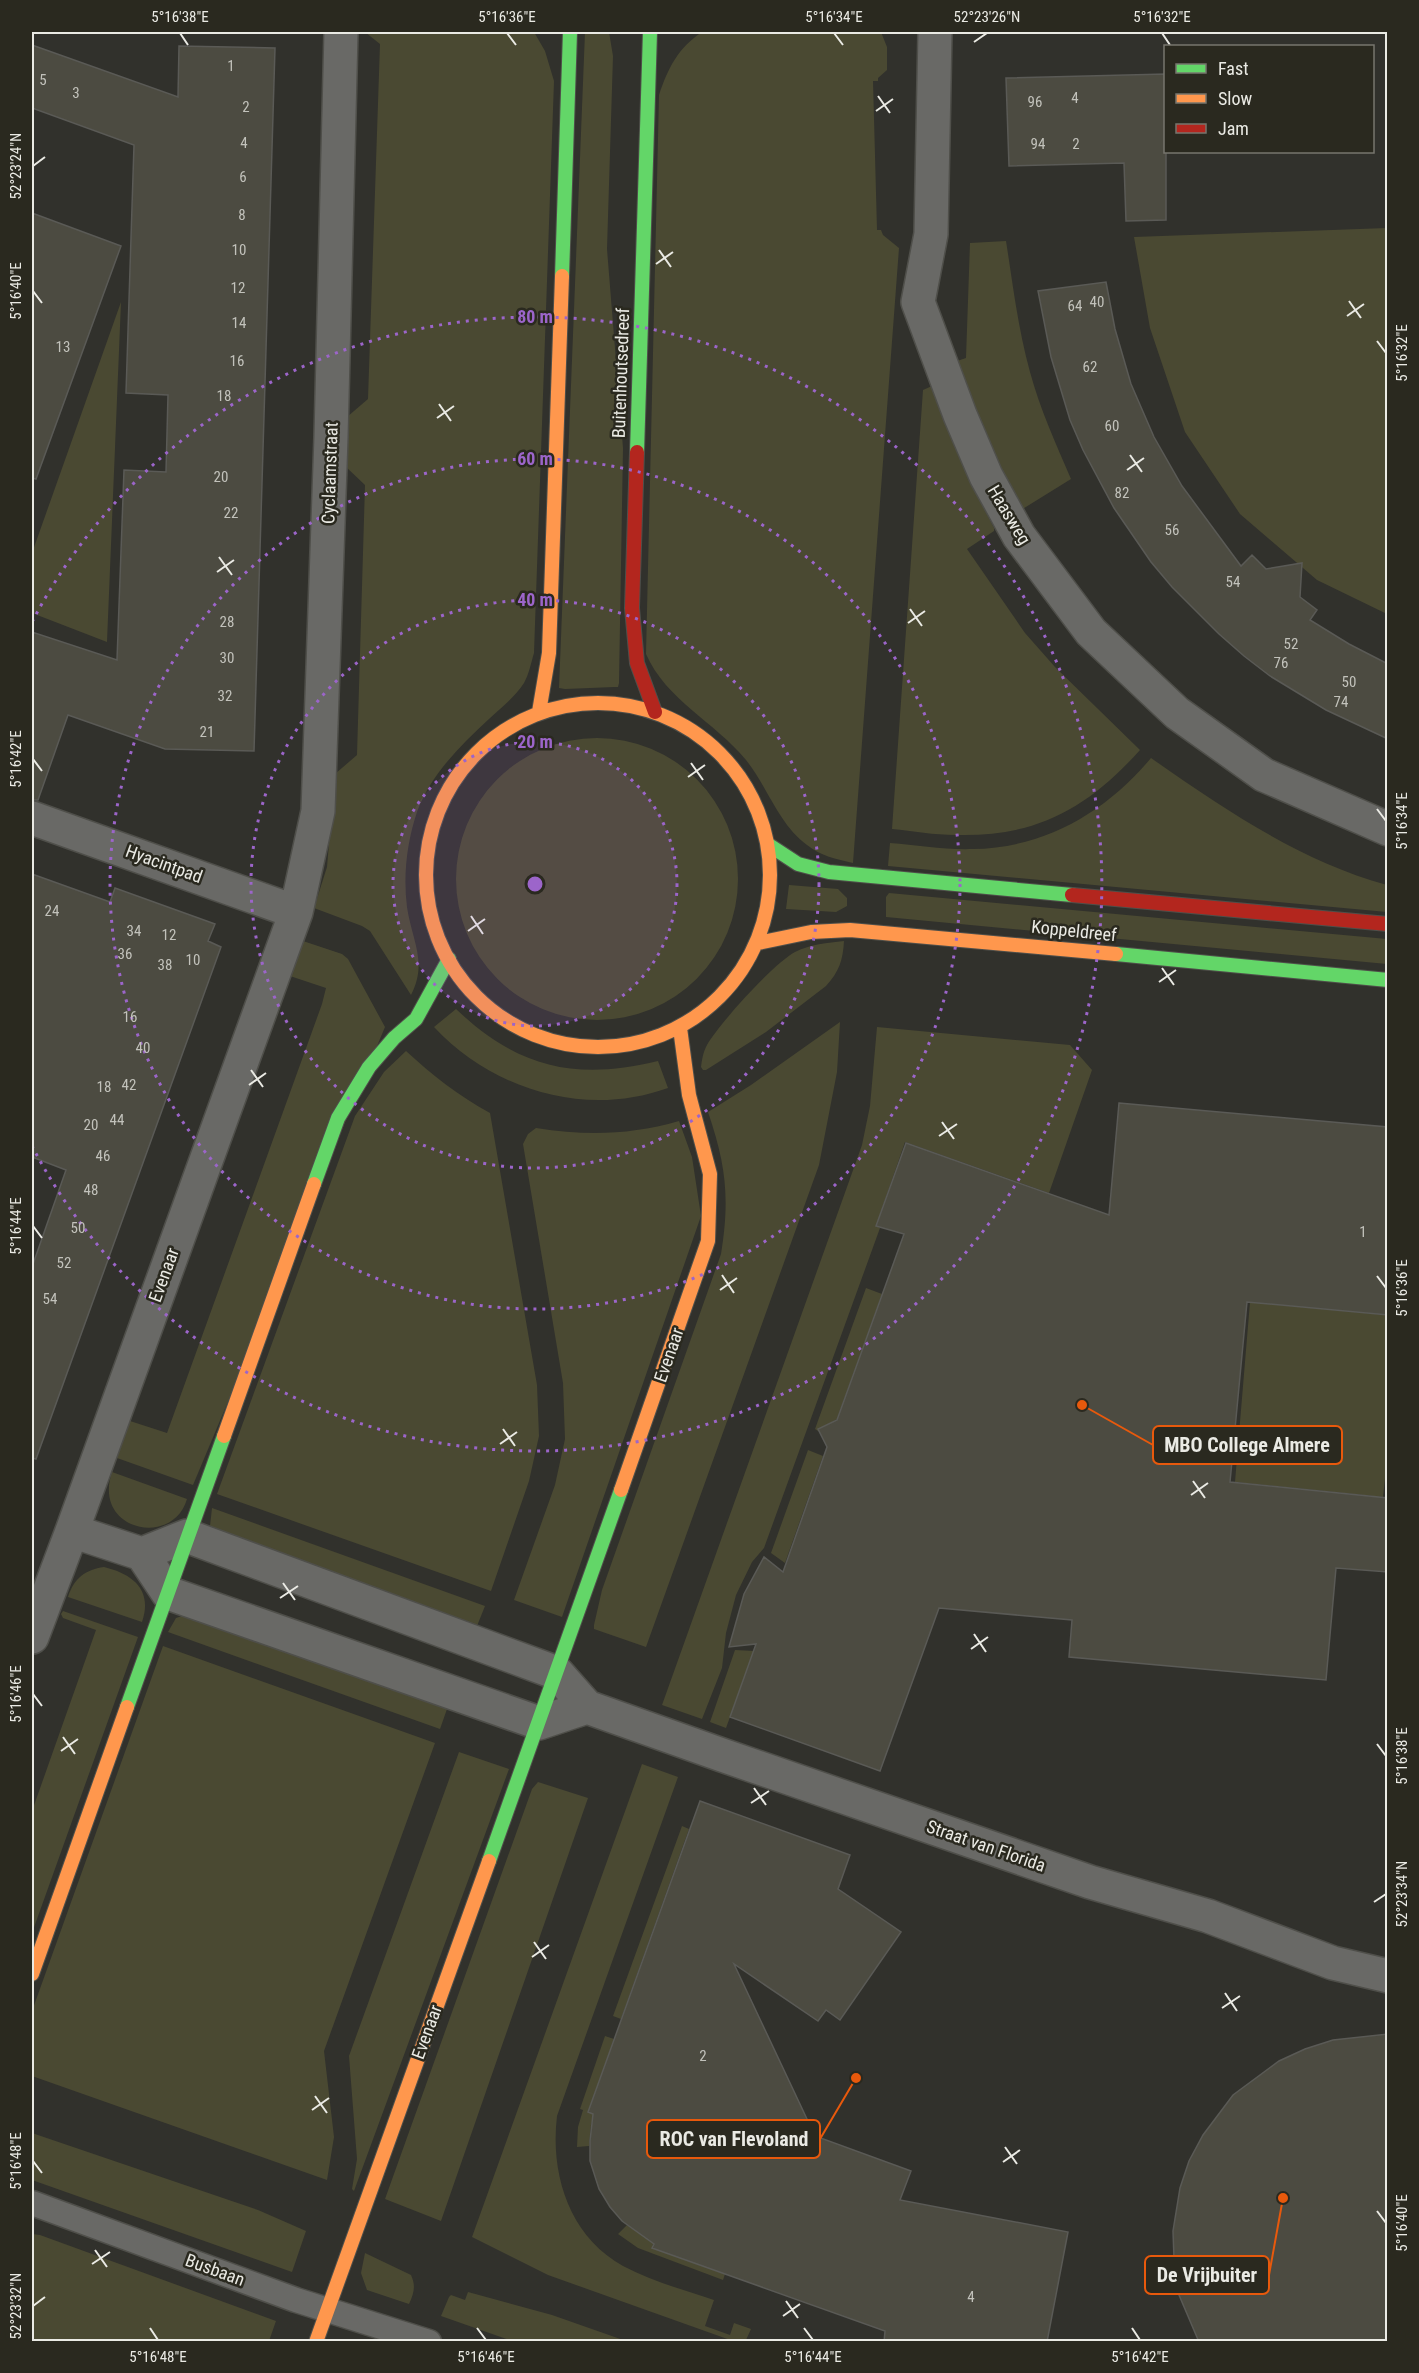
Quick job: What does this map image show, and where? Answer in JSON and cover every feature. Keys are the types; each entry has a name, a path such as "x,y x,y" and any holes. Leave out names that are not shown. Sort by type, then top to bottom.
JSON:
{"main road":[{"path":"539,712 549,653 570,32"},
{"name":"Buitenhoutsedreef","path":"650,32 632,608 638,663 655,712"},
{"path":"610,702 655,712 688,728 725,757 748,789 759,811 769,845 771,891 758,943 710,1008 680,1028 642,1044 593,1049 550,1043 510,1026 477,1001 449,959 424,885 426,846 447,789 481,748 509,726 539,712 570,705 610,702"},
{"name":"Koppeldreef","path":"769,845 798,864 829,872 1388,924"},
{"name":"Koppeldreef","path":"758,943 833,928 1388,980"},
{"path":"32,1974 338,1118 369,1067 394,1038 416,1019 449,959"},
{"name":"Evenaar","path":"316,2342 557,1673 708,1241 710,1174 689,1095 680,1028"}],"street":[{"name":"Cyclaamstraat","path":"296,912 318,811 331,437 341,32"},
{"name":"Haasweg","path":"935,32 932,234 918,302 960,415 986,476 1019,536 1091,632 1177,713 1264,775 1388,830"},
{"name":"Hyacintpad","path":"32,818 296,912"},
{"name":"Evenaar","path":"32,1637 296,912"},
{"path":"72,1531 142,1554 168,1593 539,1723 587,1707"},
{"path":"142,1554 188,1536 557,1673"},
{"name":"Straat van Florida","path":"557,1673 587,1707 1078,1878 1208,1916 1333,1963 1388,1977"}],"lane":[{"name":"Busbaan","path":"32,2204 327,2310 429,2342"},
{"name":"Busbaan","path":"32,2218 57,2220 102,2230"}],"shaded area":[{"path":"365,32 534,32 545,51 554,81 534,653 524,683 508,702 447,761 430,785 417,812 408,847 406,871 407,907 419,962 416,983 411,995 370,931 314,908 327,867 335,774 357,755 365,485 345,466 347,417 368,399 380,44"},
{"path":"585,32 609,32 613,56 607,249 623,448 619,683 618,687 565,689 559,688"},
{"path":"702,32 881,32 887,47 887,70 878,78 878,81 873,81 877,230 881,230 883,235 899,248 853,863 818,852 797,837 746,760 734,746 678,698 655,670 646,654 659,95 675,59 686,45"},
{"path":"1387,228 1387,614 1317,580 1240,514 1185,432 1150,328 1134,237"},
{"path":"1006,241 1019,323 1030,372 1043,413 1071,479 1021,510 979,419 957,361 966,358 970,243"},
{"path":"121,302 107,642 32,613 32,553"},
{"path":"932,386 969,479 994,528 994,531 967,549 1025,633 1055,667 1140,750 1120,771 1080,803 1035,825 1011,831 956,835 892,829 923,390"},
{"path":"597,738 625,741 651,749 675,762 697,779 714,801 727,825 735,851 738,879 735,907 727,933 714,957 697,979 675,996 651,1009 625,1017 597,1020 569,1017 543,1009 519,996 497,979 480,957 467,933 459,907 456,879 459,851 467,825 480,801 497,779 519,762 543,749 569,741"},
{"path":"1151,758 1206,796 1293,848 1355,875 1387,885 1387,912 888,866 890,843 973,849 1025,842 1049,834 1094,810 1114,795"},
{"path":"789,885 838,889 847,898 847,906 836,912 786,909"},
{"path":"889,893 1387,939 1387,964 886,917 886,897"},
{"path":"303,941 342,954 348,959 385,1027 193,1485 117,1458 130,1421 167,1433 322,1004 326,988 290,976"},
{"path":"844,941 840,965 826,986 766,1032 703,1070 701,1067 704,1053 713,1035 774,968 801,949"},
{"path":"456,1009 502,1045 526,1057 550,1065 601,1070 658,1061 668,1088 637,1097 605,1100 573,1098 542,1092 512,1082 484,1067 458,1049 434,1027"},
{"path":"840,1022 837,1072 819,1165 646,1647 594,1629 602,1590 721,1254 726,1198 725,1182 719,1149 708,1112 751,1085"},
{"path":"877,1027 1070,1045 1092,1070 1049,1193 905,1142 876,1226 880,1228 764,1548 752,1562 736,1595 726,1633 722,1668 702,1719 662,1705 862,1145 870,1106"},
{"path":"406,1051 446,1085 490,1113 537,1385 539,1436 529,1481 491,1591 217,1494 355,1116 384,1072"},
{"path":"679,1121 692,1157 701,1216 562,1617 514,1600 555,1485 565,1439 563,1383 523,1144 528,1134 536,1128 608,1133 661,1126"},
{"path":"866,1288 882,1294 837,1419 818,1431 815,1429"},
{"path":"1250,1302 1387,1315 1388,1451 1383,1497 1235,1482"},
{"path":"808,1450 823,1456 785,1563 771,1553"},
{"path":"112,1472 187,1499 179,1514 167,1524 152,1528 137,1526 123,1519 113,1508 109,1492"},
{"path":"212,1508 485,1606 477,1626 218,1533 210,1526"},
{"path":"104,1567 124,1574 138,1585 145,1601 142,1622 68,1597 73,1585 81,1576 91,1570"},
{"path":"63,1611 138,1637 32,1933 32,1811 96,1630 63,1618 61,1614"},
{"path":"182,1616 447,1709 440,1729 168,1632 176,1618"},
{"path":"163,1646 435,1743 324,2051 334,2137 327,2180 32,2076 32,2011"},
{"path":"735,1650 754,1651 726,1728 710,1722"},
{"path":"459,1752 509,1769 354,2191 352,2189 357,2159 349,2056"},
{"path":"642,1764 678,1777 557,2116 557,2160 567,2202 589,2238 604,2253 623,2266 645,2276 714,2300 705,2326 730,2335 734,2323 751,2329 746,2340 749,2341 733,2341 548,2275 472,2237"},
{"path":"538,1782 588,1798 441,2221 385,2199 532,1789"},
{"path":"682,1826 689,1829 621,2019 613,2016"},
{"path":"605,2036 614,2039 588,2112 595,2114 591,2125 589,2146 577,2147 578,2127 583,2110 580,2109"},
{"path":"32,2133 258,2210 306,2231 292,2272 32,2180"},
{"path":"627,2225 654,2241 652,2248 725,2274 723,2280 638,2248 618,2234"},
{"path":"32,2234 276,2321 269,2341 32,2341"},
{"path":"365,2253 411,2275 414,2290 409,2304 367,2290 361,2273"},
{"path":"468,2292 552,2315 626,2341 512,2341 441,2316 451,2295 465,2300"}],"building":[{"path":"32,45 178,97 179,46 275,48 254,751 165,749 68,715 38,800 32,800 32,632 117,660 124,470 166,472 168,395 126,393 134,145 32,108"},
{"path":"1164,74 1166,220 1126,221 1124,163 1009,166 1006,78"},
{"path":"32,213 121,246 36,479 32,478"},
{"path":"1106,282 1115,329 1131,384 1154,437 1182,486 1241,566 1252,555 1266,569 1302,563 1300,597 1317,610 1310,620 1388,664 1388,739 1326,710 1270,676 1244,656 1172,587 1151,562 1114,508 1070,420 1051,357 1038,291"},
{"path":"32,874 110,902 115,888 215,924 208,941 221,947 36,1459 32,1458 32,1267 66,1170 32,1157"},
{"path":"1119,1103 1388,1127 1388,1315 1247,1302 1230,1482 1388,1498 1388,1572 1336,1568 1326,1680 1069,1657 1072,1620 939,1608 880,1771 730,1717 756,1644 729,1647 744,1594 764,1557 783,1572 827,1447 818,1429 837,1420 904,1234 876,1226 906,1143 1109,1215"},
{"path":"700,1801 850,1855 838,1889 901,1932 840,2020 826,2010 818,2021 734,1964 815,2136 911,2171 900,2200 1068,2232 1047,2342 884,2342 885,2331 652,2248 654,2244 622,2221 610,2207 599,2189 590,2161 593,2114 588,2112"},
{"path":"1388,2034 1388,2342 1199,2342 1179,2295 1173,2231 1180,2188 1189,2161 1203,2135 1233,2095 1279,2061 1333,2040"}],"traffic: fast":[{"path":"562,276 570,32"},
{"path":"637,452 650,32"},
{"path":"769,845 798,864 829,872 1072,895"},
{"path":"1116,954 1388,980"},
{"path":"314,1184 338,1118 369,1067 394,1038 416,1019 449,959"},
{"path":"127,1707 224,1436"},
{"path":"489,1861 621,1490"}],"traffic: slow":[{"path":"539,712 549,653 562,276"},
{"path":"581,703 615,703 648,710 679,723 720,753 741,779 757,809 767,841 770,875 767,909 757,941 741,971 720,997 679,1027 648,1040 615,1047 581,1047 548,1040 517,1027 489,1008 465,984 446,956 433,925 426,892 426,858 433,825 446,794 465,766 489,742 517,723 548,710 581,703"},
{"path":"758,943 811,932 850,930 1116,954"},
{"path":"621,1490 708,1241 710,1174 689,1095 680,1028"},
{"path":"224,1436 314,1184"},
{"path":"32,1974 127,1707"},
{"path":"316,2342 489,1861"}],"traffic: jam":[{"path":"637,452 632,608 637,663 655,712"},
{"path":"1072,895 1388,924"}],"place":[{"name":"MBO College Almere","path":"1082,1405"},
{"name":"ROC van Flevoland","path":"856,2078"},
{"name":"De Vrijbuiter","path":"1283,2198"}]}
